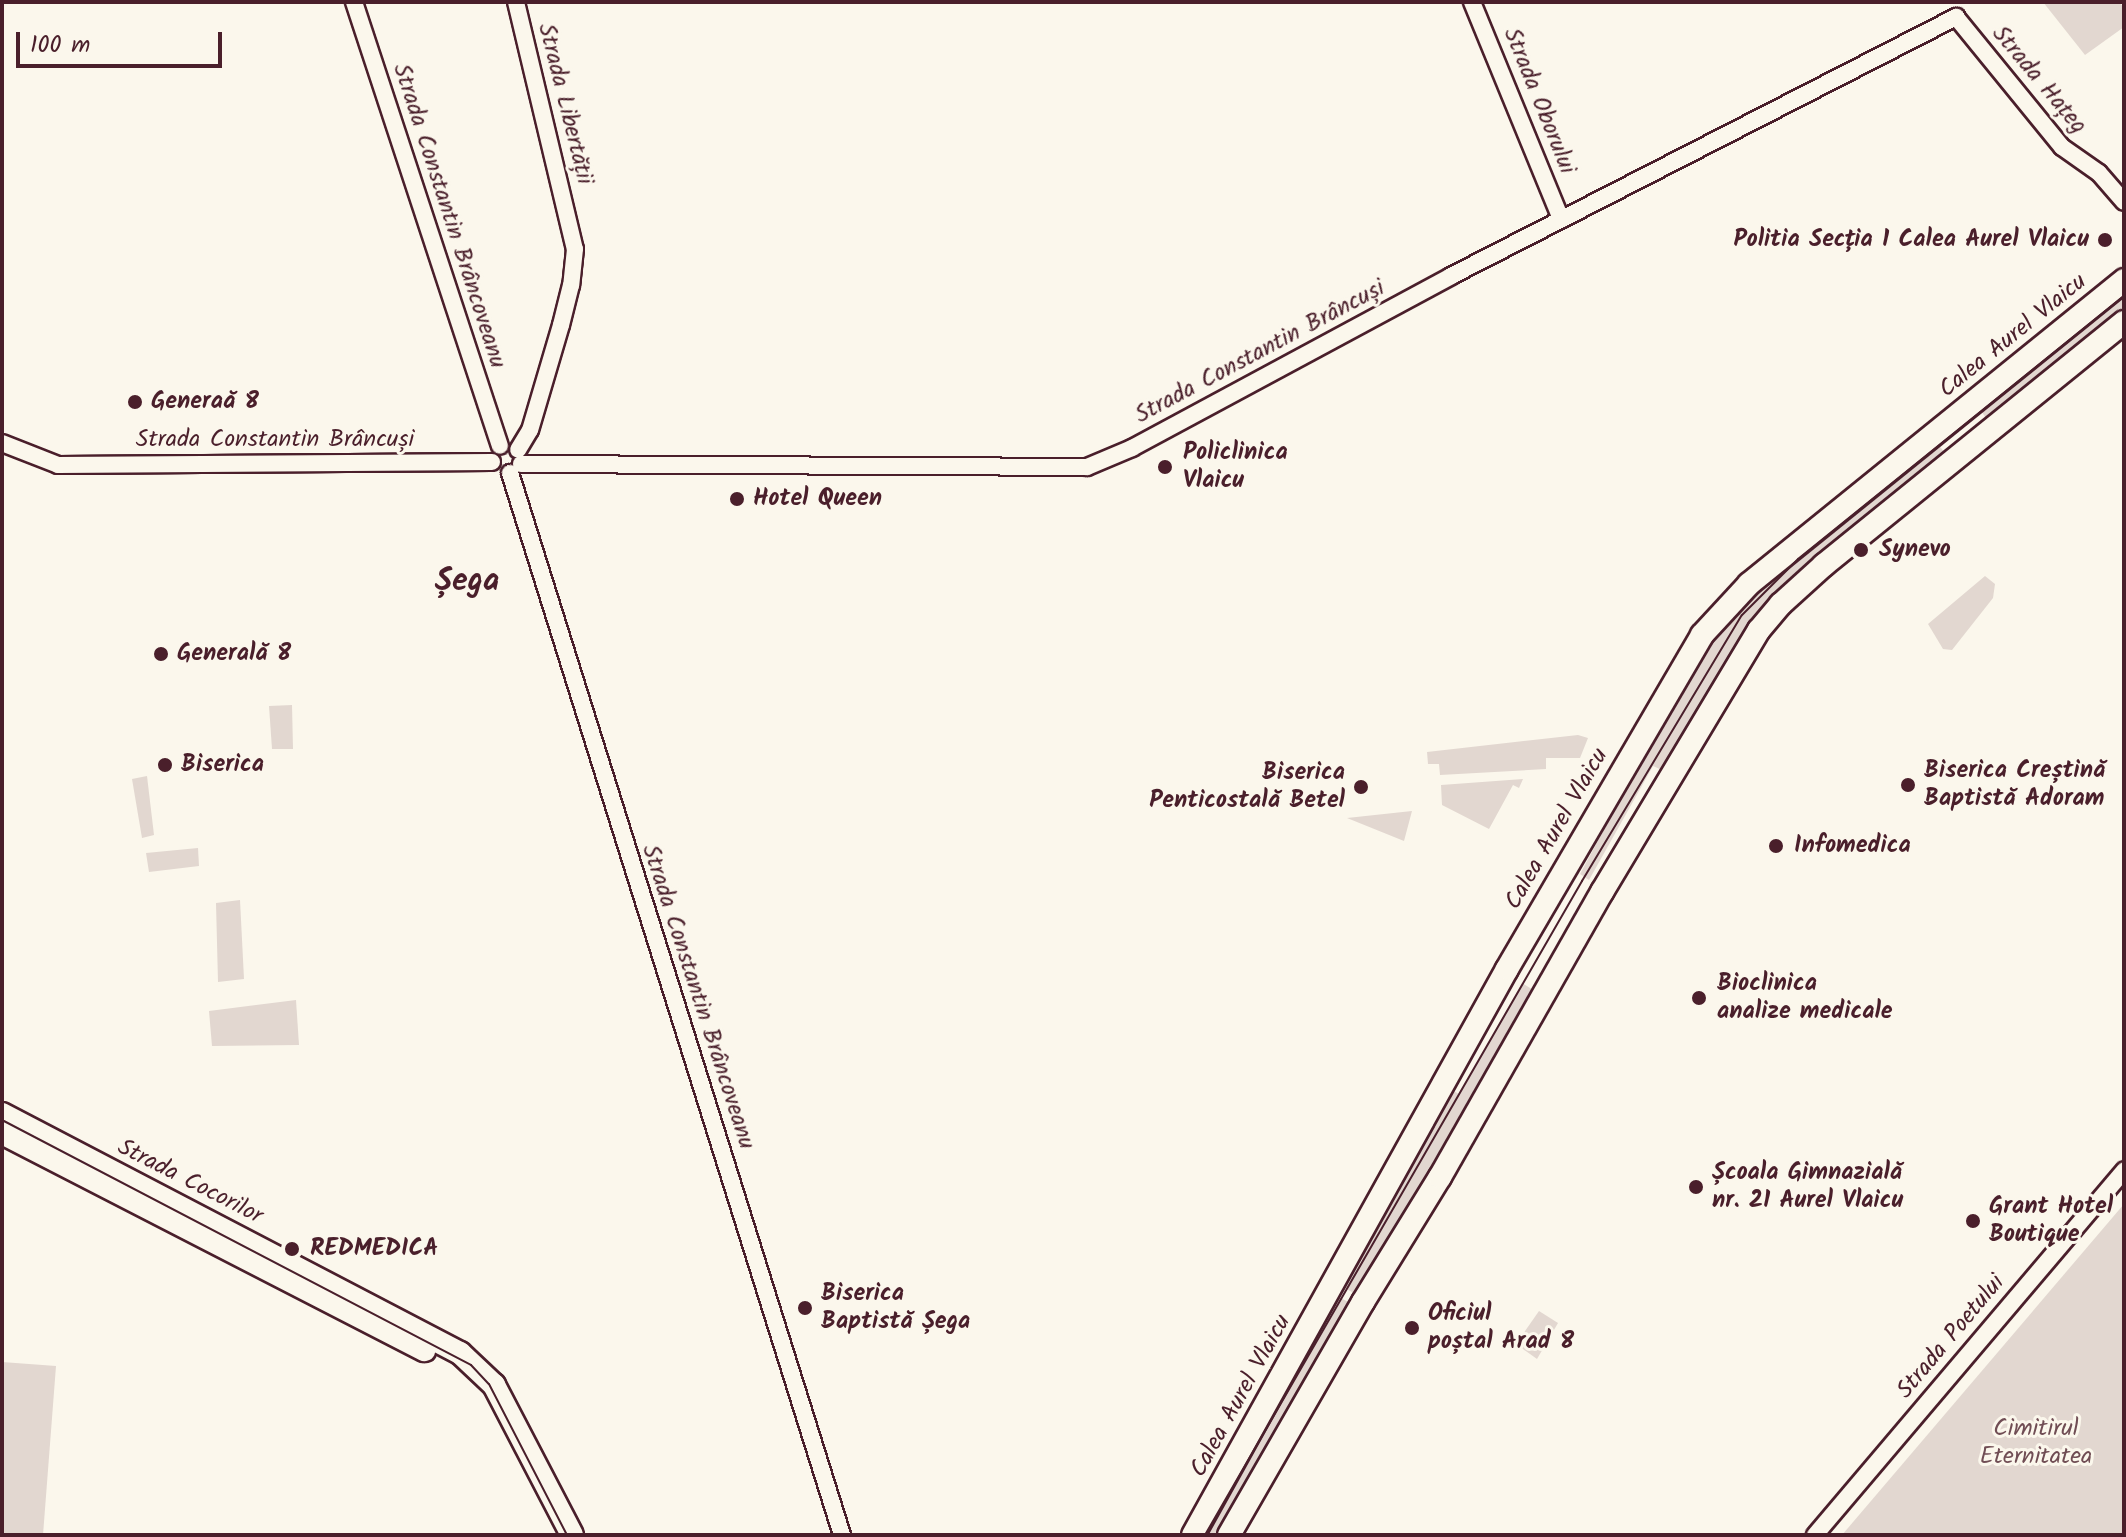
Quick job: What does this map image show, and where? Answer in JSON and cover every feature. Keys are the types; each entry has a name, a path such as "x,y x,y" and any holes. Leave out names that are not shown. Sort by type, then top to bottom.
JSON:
{"main road":[{"name":"Calea Aurel Vlaicu","path":"1193,1535 1507,969 1702,635 1749,584 2124,280"},
{"path":"1229,1535 1363,1302 1440,1177 1610,879 1759,630 1789,596 1824,565 2124,322"},
{"name":"Strada Cocorilor","path":"2,1114 460,1353 494,1385 572,1535"},
{"name":"Strada Cocorilor","path":"2,1133 462,1370 483,1393 555,1535"}],"street":[{"name":"Strada Constantin Brâncoveanu","path":"354,2 500,446"},
{"name":"Strada Libertății","path":"516,2 575,249 571,285 530,430 516,462"},
{"name":"Strada Oborului","path":"1472,2 1561,219"},
{"name":"Strada Constantin Brâncuși","path":"500,446 510,445 516,462 1087,467 1132,448 1561,219 1956,17"},
{"name":"Strada Hațeg","path":"1956,17 2062,147 2099,173 2124,202"},
{"name":"Strada Constantin Brâncuși","path":"2,443 58,465 492,462"},
{"path":"500,446 493,453 492,462 497,470 516,462"},
{"name":"Strada Constantin Brâncoveanu","path":"516,462 842,1535"},
{"name":"Strada Poetului","path":"1815,1535 2124,1170"}],"green space":[{"path":"2043,2 2119,2 2124,8 2124,27 2085,55"},
{"path":"2124,292 2124,313 1989,423 1980,409"},
{"path":"1938,444 1948,457 1770,604 1743,634 1662,770 1653,766 1589,880 1580,874 1701,651 1755,592"},
{"path":"1985,576 1995,584 1993,598 1952,650 1943,649 1928,624"},
{"path":"292,705 293,749 272,749 269,706"},
{"path":"1578,735 1588,738 1580,758 1546,758 1546,769 1440,775 1439,764 1428,764 1427,752"},
{"path":"147,776 154,835 142,838 132,779"},
{"path":"1523,779 1519,788 1513,785 1489,829 1442,805 1441,785"},
{"path":"1412,811 1404,841 1347,818"},
{"path":"198,848 199,866 149,872 146,853"},
{"path":"240,900 244,979 218,982 216,903"},
{"path":"1522,983 1535,991 1359,1296 1343,1287 1452,1090 1459,1094"},
{"path":"296,1000 299,1045 212,1046 209,1011"},
{"name":"Cimitirul Eternitatea","path":"2124,1204 2124,1535 1842,1535"},
{"path":"1337,1296 1352,1304 1222,1535 1203,1535"},
{"path":"1539,1311 1558,1323 1537,1359 1516,1344"},
{"path":"2,1362 56,1366 43,1535 2,1533"}],"tram line":[{"path":"1205,1535 1582,881 1742,615 1798,559 2124,296"},
{"path":"2,1120 471,1365 489,1384 567,1535"}],"place":[{"name":"Politia Secția 1 Calea Aurel Vlaicu","path":"2105,240"},
{"name":"Generaă 8","path":"135,402"},
{"name":"Policlinica Vlaicu","path":"1165,467"},
{"name":"Hotel Queen","path":"737,499"},
{"name":"Synevo","path":"1861,550"},
{"name":"Generală 8","path":"161,654"},
{"name":"Biserica","path":"165,765"},
{"name":"Biserica Creștină Baptistă Adoram","path":"1908,785"},
{"name":"Biserica Penticostală Betel","path":"1361,787"},
{"name":"Infomedica","path":"1776,846"},
{"name":"Bioclinica analize medicale","path":"1699,998"},
{"name":"Școala Gimnazială nr. 21 Aurel Vlaicu","path":"1696,1187"},
{"name":"Grant Hotel Boutique","path":"1973,1221"},
{"name":"REDMEDICA","path":"292,1249"},
{"name":"Biserica Baptistă Șega","path":"805,1308"},
{"name":"Oficiul poștal Arad 8","path":"1412,1328"}],"district":[{"name":"Șega","path":"467,582"}]}
